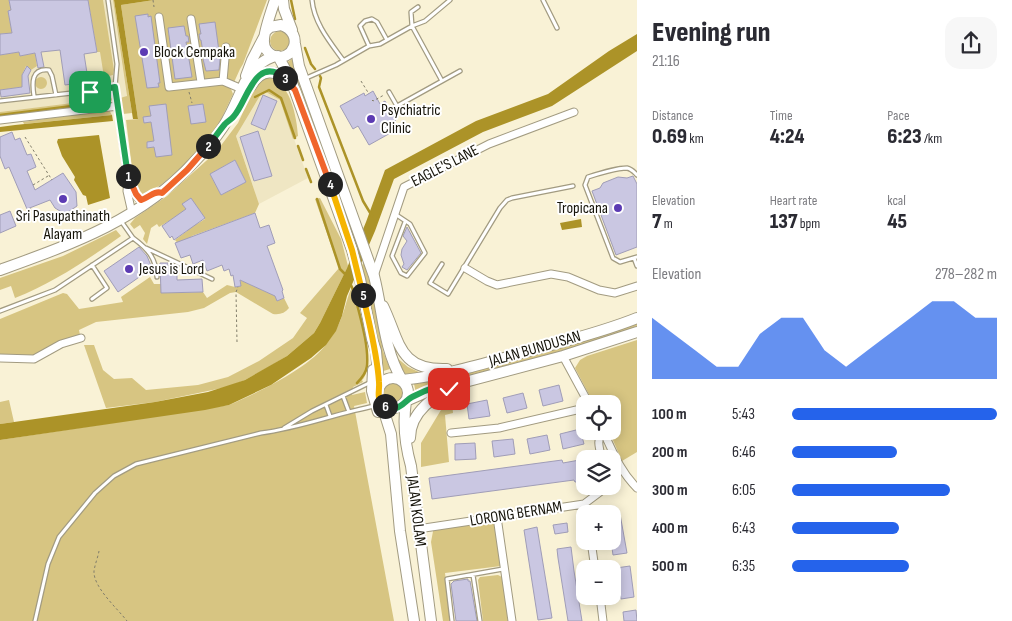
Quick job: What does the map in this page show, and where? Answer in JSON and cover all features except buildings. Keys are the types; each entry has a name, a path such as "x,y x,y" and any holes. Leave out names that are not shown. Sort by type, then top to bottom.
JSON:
{"main road":[{"path":"275,0 264,46 269,53 277,56 295,90 352,250 376,351 378,404 388,408 396,408 404,404 408,392 390,355 379,308 380,299"},
{"path":"284,0 284,9 295,37 304,79 396,340 412,361 425,368 466,368"},
{"path":"225,125 243,86 252,60 270,27 281,25 292,31"},
{"path":"243,86 258,65 277,56 287,55 295,44"},
{"path":"0,270 84,238 120,220 162,193 192,165 225,125 235,116 255,79 271,72 283,76 295,90"},
{"name":"JALAN BUNDUSAN","path":"402,380 430,377 466,368 610,328 637,318"},
{"name":"JALAN BUNDUSAN","path":"406,401 447,383 464,382 563,356 637,332"},
{"path":"376,383 390,378 402,380"},
{"path":"410,466 410,435 419,412 438,395 464,382"},
{"name":"JALAN KOLAM","path":"406,401 406,448 430,621"},
{"name":"JALAN KOLAM","path":"378,404 392,446 400,531 414,621"}],"street":[{"path":"159,17 170,87 223,81 243,86"},
{"path":"191,19 201,82"},
{"path":"223,81 226,47"},
{"path":"0,120 118,106 128,178 127,191 132,213"},
{"name":"EAGLE'S LANE","path":"374,276 404,187 489,144 574,112"},
{"path":"128,178 141,200 154,192 162,193"},
{"path":"465,268 487,282 497,285 551,274 568,277 599,290 615,294 637,286"},
{"path":"0,358 34,359 62,344 81,338"},
{"path":"563,356 584,395"},
{"path":"451,433 499,428 576,410"},
{"path":"607,440 617,464 637,488"},
{"name":"LORONG BERNAM","path":"418,529 584,504 596,495"},
{"path":"497,517 512,621"},
{"path":"601,605 604,621"}],"lane":[{"path":"108,0 117,64 115,87 118,106"},
{"path":"312,0 314,12 320,26 343,60"},
{"path":"304,79 369,46 380,44 425,21 450,0"},
{"path":"543,0 557,28"},
{"path":"418,7 411,12 412,26 442,81"},
{"path":"369,46 360,29 360,26 365,21 372,19 377,22 387,40"},
{"path":"34,96 32,82 34,76 38,71 44,70 48,70 52,76 56,94"},
{"path":"388,92 396,106 460,71"},
{"path":"0,101 34,96 90,92 115,87"},
{"path":"637,175 633,170 627,168 588,177 585,185 613,258 620,262 636,258 637,266"},
{"path":"442,264 430,283 448,294 500,208 507,200 574,186"},
{"path":"395,214 410,224 425,253 407,276 401,273 392,256 405,222"},
{"path":"120,220 132,238 146,248 212,279"},
{"path":"0,311 55,290 132,238"},
{"path":"146,248 157,265 158,277"},
{"path":"92,265 107,288 92,299"},
{"path":"280,430 343,396 376,383"},
{"path":"343,396 349,412"},
{"path":"36,621 48,564 58,537 95,493 114,476 136,464 280,430 378,404"},
{"path":"326,405 330,416"},
{"path":"452,621 447,579 504,569"},
{"path":"473,574 480,621"}],"path":[{"path":"153,1 154,7"},
{"path":"361,81 369,94"},
{"path":"186,84 192,103"},
{"path":"372,100 388,92"},
{"path":"25,137 52,180"},
{"path":"33,185 49,175"},
{"path":"237,342 236,292 238,287"},
{"path":"99,551 94,571 98,586 127,621"}],"shaded area":[{"path":"0,0 113,0 127,97 0,112"},
{"path":"0,0 9,0 13,10 8,11 12,33 0,34"},
{"path":"88,0 103,0 114,70 113,75 104,77 100,52 97,52"},
{"path":"113,0 132,113 123,114 120,98 127,96"},
{"path":"114,0 154,0 121,5 138,119 133,119"},
{"path":"154,0 267,0 243,64 231,89 233,94 218,126 188,162 161,185 140,196 134,184 126,120 138,119 121,5"},
{"path":"280,31 287,34 290,41 287,48 280,51 273,48 270,41 273,34"},
{"path":"637,34 637,51 552,106 483,132 394,179 375,231 347,296 336,331 326,345 311,358 271,385 229,405 205,410 0,440 0,424 155,402 208,392 245,380 287,356 314,333 320,323 347,268 385,170 476,121 548,94 609,51"},
{"path":"19,52 20,56 35,53 37,66 31,70 26,66 22,75 22,82 28,82 29,86 1,90 0,93 0,55"},
{"path":"292,59 357,239 354,241 296,81 286,63"},
{"path":"43,77 46,78 46,88 39,89 36,88 35,81 36,78"},
{"path":"265,78 274,79 281,84 294,109 298,136 293,139 280,100 266,92 261,94 236,136 259,204 255,213 192,236 181,247 175,240 187,231 177,216 159,227 157,224 151,228 147,244 143,239 145,233 140,225 134,229 130,224 135,218 167,196 216,152 238,123 256,84","holes":["235,160 246,182 221,195 210,174","191,199 205,219 197,224 183,205"]},
{"path":"266,92 280,100 308,178 259,204 236,136 261,94"},
{"path":"113,98 110,103 0,117 0,112"},
{"path":"109,110 112,115 24,124 23,122"},
{"path":"112,115 113,121 0,132 0,127"},
{"path":"99,135 110,198 88,205 86,196 83,195 74,180 75,177 62,156 57,142 58,139"},
{"path":"320,198 341,239 348,266 314,333 287,356 245,380 227,387 155,402 106,408 84,345 94,345 103,370 114,379 132,378 146,390 198,385 228,377 259,361 293,338 307,318 300,313 339,268 315,199"},
{"path":"581,219 582,227 562,230 560,223"},
{"path":"116,230 121,236 83,262 44,285 15,298 11,286 0,290 0,278 63,256"},
{"path":"364,261 383,351 390,369 380,372 373,316 361,268"},
{"path":"150,277 154,284 161,284 161,293 203,292 207,298 227,285 241,286 240,280 271,294 274,293 277,301 284,298 289,308 282,313 273,314 236,292 230,293 204,308 188,312 96,322 79,330 80,335 34,356 0,354 0,319 63,293 67,294 79,309 123,302 121,297"},
{"path":"352,287 355,291 363,323 367,363 363,382 353,387 352,395 365,392 367,403 354,406 394,621 0,621 0,440 229,405 282,379 308,362 319,352 338,327"},
{"path":"637,324 637,326 587,343 435,384 416,393 414,384 434,381 529,357"},
{"path":"637,340 637,452 622,461 621,450 617,450 613,440 621,440 621,395 589,395 575,368 580,360"},
{"path":"396,357 408,367 421,373 403,374"},
{"path":"389,383 397,383 404,390 404,398 397,405 389,405 382,398 382,390"},
{"path":"9,400 14,422 0,424 0,402"},
{"path":"452,402 453,413 445,415 449,462 421,467 421,443 444,405"},
{"path":"490,520 495,526 501,566 445,573 451,621 443,621 431,542 434,526"},
{"path":"498,575 502,577 508,621 483,621 478,580 480,577"}],"waterway":[{"path":"291,0 295,19"},
{"path":"305,48 315,69"},
{"path":"320,76 319,87 363,201 372,216"},
{"path":"255,97 269,90 281,98 295,138"},
{"path":"0,115 104,102"},
{"path":"298,146 303,160"},
{"path":"306,169 311,182"},
{"path":"317,199 340,269 345,274"},
{"path":"351,285 367,348 366,371 357,383"}],"place":[{"name":"Block Cempaka","path":"144,52"},
{"name":"Psychiatric Clinic","path":"371,119"},
{"name":"Sri Pasupathinath Alayam","path":"63,199"},
{"name":"Tropicana","path":"618,208"},
{"name":"Jesus is Lord","path":"129,269"}],"route":[{"path":"90,92 115,87 128,178 138,198 141,200 154,192 162,193 187,170 235,116 255,79 271,72 283,76 295,90 352,250 376,351 379,374 378,398 380,402 388,408 396,408 400,407 411,397 438,386 447,383 464,382 459,386 449,389"}]}
